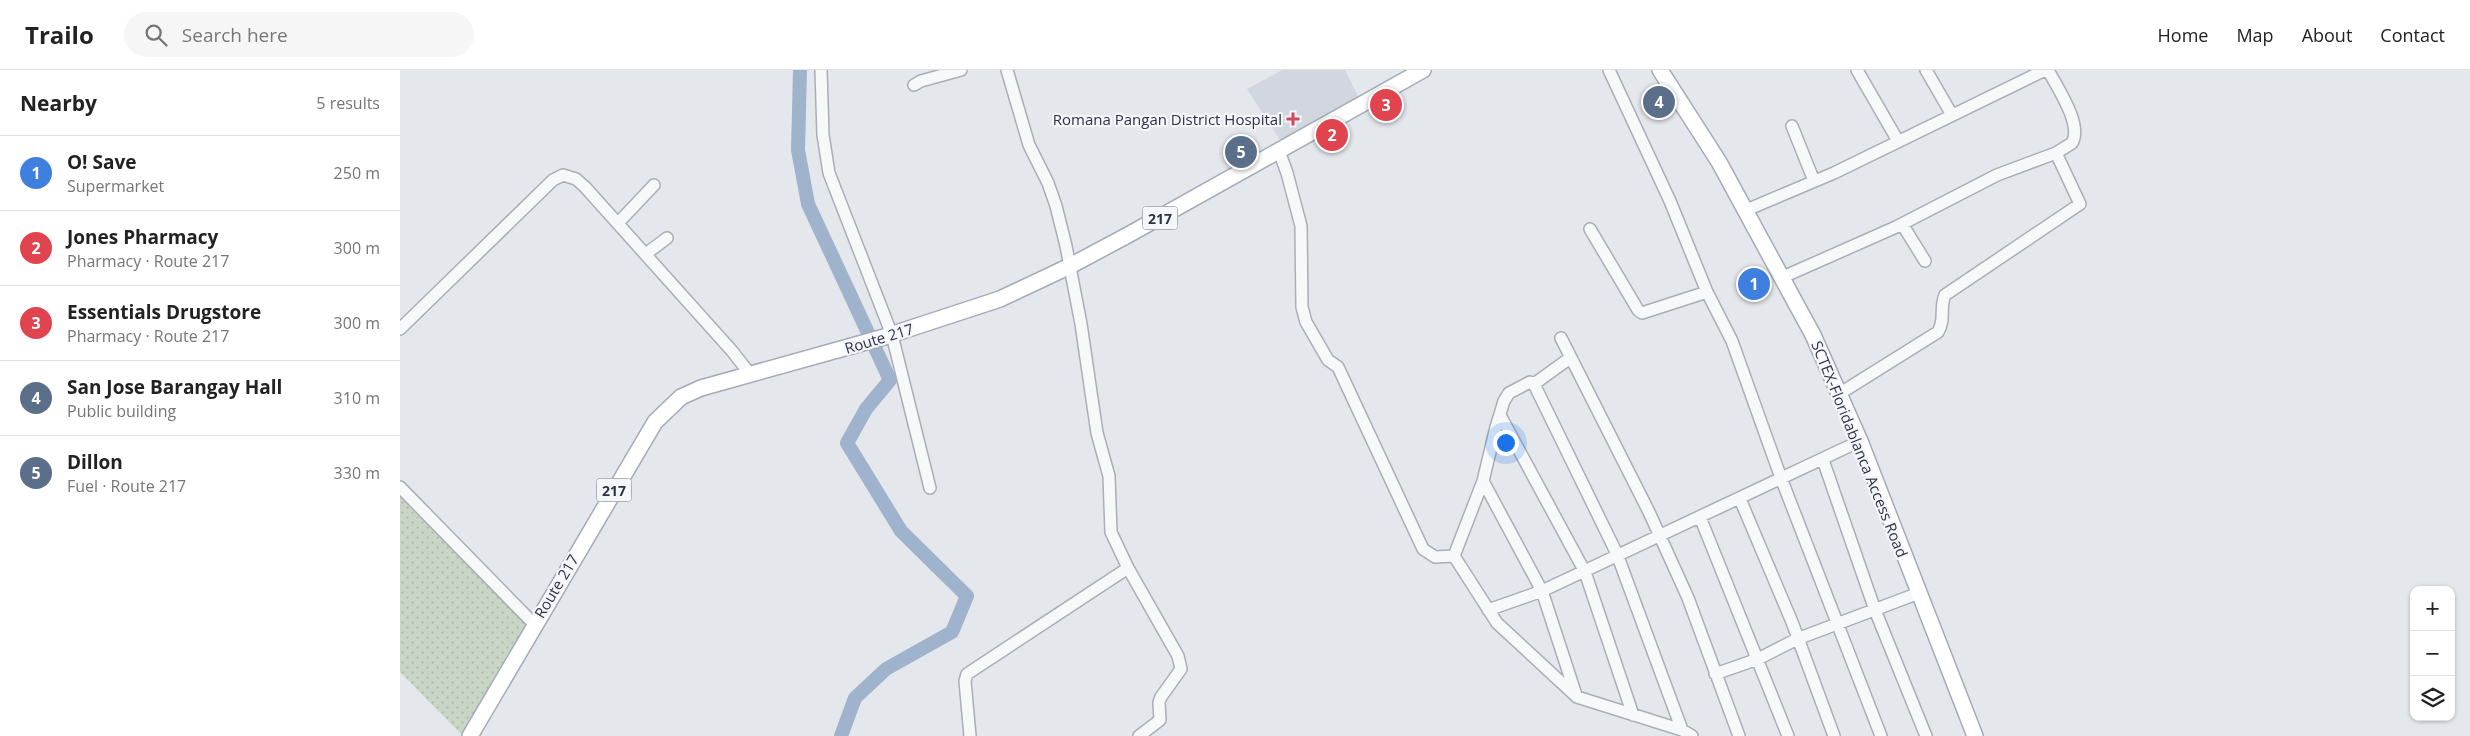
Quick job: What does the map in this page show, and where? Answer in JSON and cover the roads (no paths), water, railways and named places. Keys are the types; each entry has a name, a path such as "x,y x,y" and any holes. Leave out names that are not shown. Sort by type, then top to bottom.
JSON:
{"main road":[{"name":"Route 217","path":"470,736 534,624 655,422 681,397 701,388 843,350 1000,299 1070,266 1423,70"},
{"name":"SCTEX-Floridablanca Access Road","path":"1660,70 1714,154 1744,211 1783,277 1813,335 1860,441 1975,736"}],"street":[{"path":"821,70 822,135 830,172 888,336 930,488"},
{"path":"914,86 921,81 961,70"},
{"path":"1007,70 1029,145 1048,184 1056,206 1070,266 1081,324 1097,433 1109,476 1111,532 1128,568 1178,656 1181,670 1161,696 1159,702 1160,720 1139,736"},
{"path":"1609,70 1670,201 1707,292 1732,341 1781,478 1881,736"},
{"path":"1858,70 1898,141"},
{"path":"1926,70 1952,115"},
{"path":"1744,211 1814,181 1952,115 2017,75 2046,70 2067,106 2076,131 2072,144 1997,174 1902,224 1783,277"},
{"path":"1792,126 1814,181"},
{"path":"1279,151 1301,226 1301,295 1306,322 1328,360 1338,367 1423,549 1435,556 1454,556"},
{"path":"1840,394 1938,332 1943,322 1941,308 1945,295 2080,204 2056,152"},
{"path":"400,329 554,180 563,175 576,178 619,222 750,374"},
{"path":"619,222 654,185"},
{"path":"1902,224 1925,261"},
{"path":"1590,229 1620,282 1638,310 1642,313 1707,292"},
{"path":"647,253 667,238"},
{"path":"1561,338 1659,535 1688,598 1739,736"},
{"path":"1570,358 1534,384 1530,382 1509,393 1500,414 1483,481 1454,556 1456,562 1497,623 1577,697 1687,733"},
{"path":"1534,384 1617,554 1687,733"},
{"path":"1500,414 1585,572 1633,715"},
{"path":"1488,610 1542,591 1585,572 1617,554 1740,499 1860,441"},
{"path":"1823,460 1876,610 1926,736"},
{"path":"1483,481 1542,591 1577,697"},
{"path":"400,487 534,624"},
{"path":"1740,499 1834,736"},
{"path":"1700,517 1788,736"},
{"path":"970,736 965,681 967,674 1128,568"},
{"path":"1715,674 1758,659 1797,639 1919,593"}],"waterway":[{"path":"800,70 798,150 808,204 890,380 866,409 847,443 901,531 967,596 952,632 886,669 855,698 841,736"}],"place":[{"name":"San Jose Barangay Hall","path":"1659,102"},
{"name":"Essentials Drugstore","path":"1386,105"},
{"name":"Romana Pangan District Hospital","path":"1293,119"},
{"name":"Jones Pharmacy","path":"1332,135"},
{"name":"Dillon","path":"1241,152"},
{"name":"O! Save","path":"1754,284"}]}
